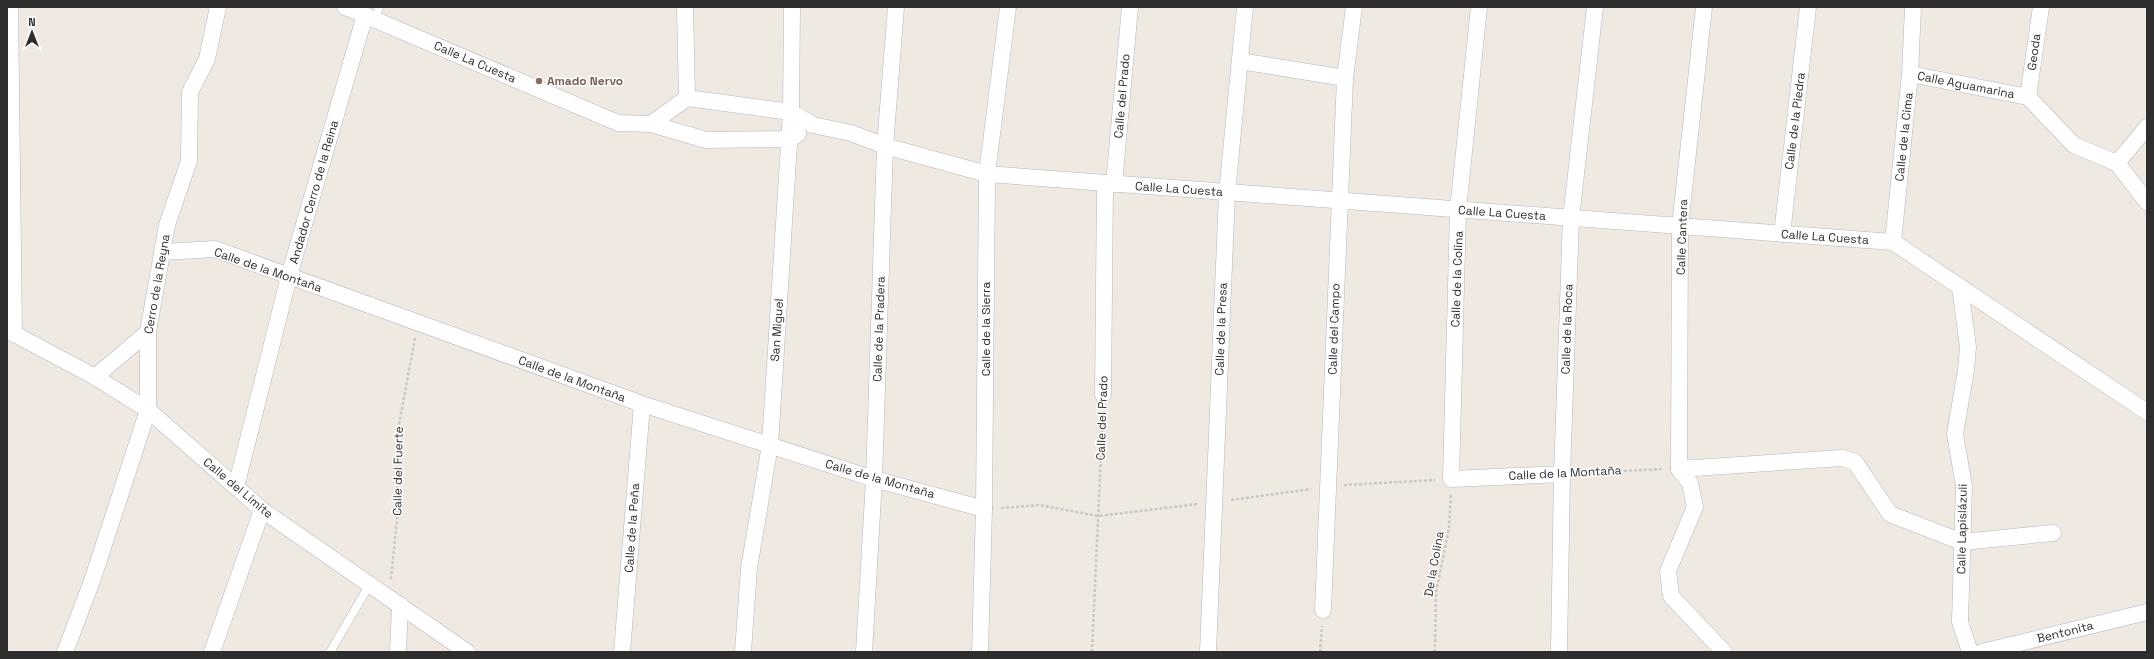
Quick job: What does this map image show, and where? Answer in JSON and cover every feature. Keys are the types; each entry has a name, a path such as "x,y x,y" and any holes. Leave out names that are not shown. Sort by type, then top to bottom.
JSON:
{"street":[{"path":"10,7 11,332"},
{"name":"Cerro de la Reyna","path":"65,652 92,581 148,410 148,332 167,225 189,162 190,92 207,59 218,7"},
{"name":"Calle La Cuesta","path":"345,7 373,14 618,123 651,124 706,140 790,139"},
{"path":"651,124 687,98 685,7"},
{"name":"San Miguel","path":"743,652 749,568 770,445 790,139 792,7"},
{"name":"Calle de la Pradera","path":"864,652 874,479 885,146 896,7"},
{"name":"Calle de la Sierra","path":"980,652 984,509 987,174 1008,7"},
{"name":"Calle del Prado","path":"1103,395 1110,184 1130,7"},
{"name":"Calle de la Presa","path":"1208,652 1227,193 1245,7"},
{"name":"Calle del Campo","path":"1323,610 1345,78 1354,7"},
{"name":"Calle de la Colina","path":"1451,479 1458,210 1479,7"},
{"name":"Calle de la Roca","path":"1559,652 1562,474 1571,218 1595,7"},
{"name":"Calle Cantera","path":"1679,469 1680,226 1704,7"},
{"name":"Calle de la Piedra","path":"1782,234 1808,7"},
{"name":"Calle de la Cima","path":"1893,242 1910,74 1913,7"},
{"name":"Geoda","path":"2028,97 2041,7"},
{"name":"Andador Cerro de la Reina","path":"236,487 289,276 373,14"},
{"path":"1240,61 1345,78"},
{"name":"Calle Aguamarina","path":"1910,74 2028,97 2074,145 2117,164 2147,202"},
{"name":"Calle La Cuesta","path":"687,98 791,112 813,125 851,133 885,146 987,174 1340,202 1893,242 2147,412"},
{"path":"790,139 813,125"},
{"path":"2117,164 2147,127"},
{"name":"Calle de la Montaña","path":"163,252 214,249 642,404 874,479 984,509"},
{"name":"Calle Lapislázuli","path":"1960,287 1968,347 1966,370 1955,434 1964,486 1960,622 1970,652"},
{"name":"Calle del Límite","path":"11,332 95,377 148,410 262,510 467,652"},
{"path":"95,377 148,332"},
{"name":"Calle de la Peña","path":"622,652 642,404"},
{"path":"1679,469 1842,458 1855,462 1890,514 1962,542 2053,533"},
{"path":"1679,469 1690,482 1696,507 1668,571 1671,596 1724,652"},
{"name":"Calle de la Montaña","path":"1451,479 1562,474"},
{"path":"212,652 262,510"},
{"path":"395,601 398,652"},
{"name":"Bentonita","path":"1982,652 2147,612"}],"lane":[{"path":"330,652 370,584"}],"path":[{"name":"Calle del Fuerte","path":"395,601 397,435 418,323"},
{"name":"Calle del Prado","path":"1092,652 1103,395"},
{"name":"Calle de la Montaña","path":"1562,474 1617,470 1679,469"},
{"name":"De la Colina","path":"1435,652 1436,592 1449,528 1451,479"},
{"path":"1320,652 1323,610"}],"place":[{"name":"Amado Nervo","path":"539,81"}]}
